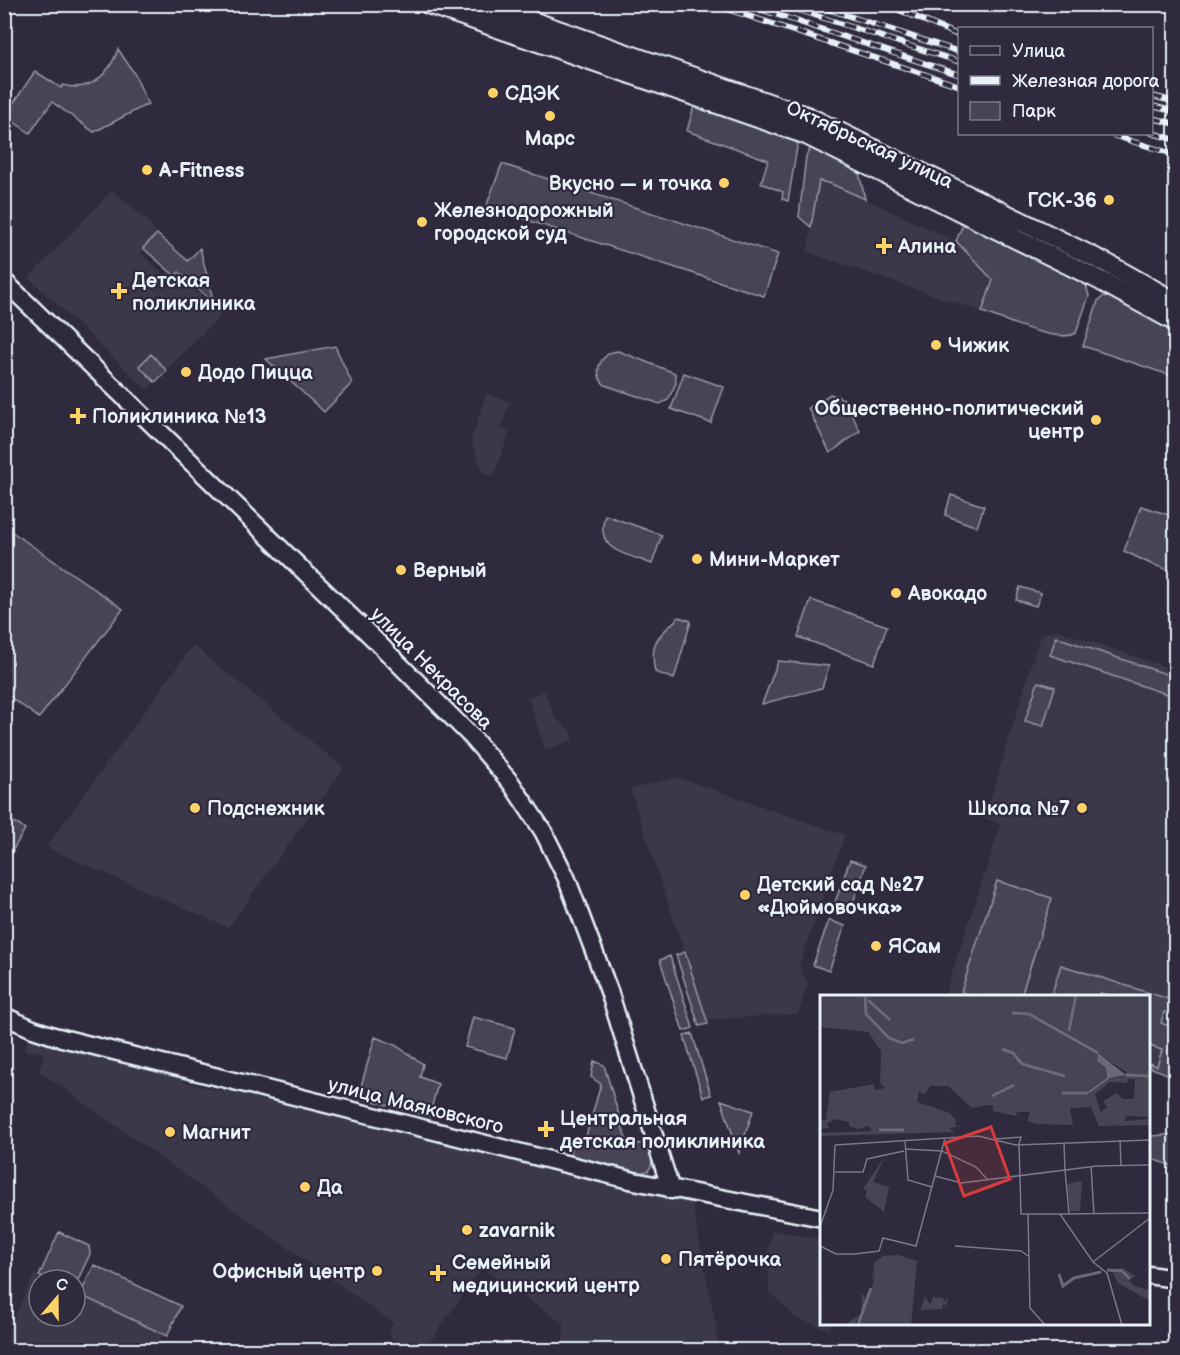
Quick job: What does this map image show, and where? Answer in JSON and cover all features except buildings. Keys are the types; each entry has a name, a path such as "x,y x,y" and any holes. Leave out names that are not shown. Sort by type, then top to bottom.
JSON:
{"main road":[{"name":"Октябрьская улица","path":"428,4 804,134 1101,280 1172,312"},
{"name":"Октябрьская улица","path":"483,4 809,117 1108,264 1172,312"}],"street":[{"name":"улица Некрасова","path":"4,281 373,638 472,737 511,783 543,831 566,877 609,991 671,1190"},
{"name":"улица Маяковского","path":"4,1016 33,1029 54,1035 671,1190 820,1218"},
{"path":"1150,1275 1176,1279"}],"shaded area":[{"name":"Алина","path":"819,181 829,183 956,241 993,280 982,312 807,252"},
{"name":"Детская поликлиника","path":"112,190 148,221 157,234 140,252 171,281 178,275 221,315 147,390 29,278"},
{"path":"486,393 510,402 501,428 510,432 493,477 483,473 471,440"},
{"name":"Школа №7","path":"1057,630 1175,670 1175,1077 1150,1067 1150,995 944,995 1001,825 985,818 1040,635"},
{"name":"Подснежник","path":"193,645 344,768 228,928 46,847"},
{"path":"545,691 554,716 570,730 574,740 545,750 528,697"},
{"name":"Детский сад №27 «Дюймовочка»","path":"677,777 845,835 801,960 800,967 808,984 798,1014 707,1020 630,789"},
{"path":"30,1038 181,1074 184,1082 211,1089 221,1091 223,1085 692,1202 719,1350 563,1350 564,1324 482,1268 424,1350 416,1350 391,1338 389,1330 393,1323 39,1071 44,1053 24,1050"},
{"path":"772,1230 820,1239 820,1325 832,1325 829,1330 796,1318 769,1292 768,1252"},
{"path":"27,1289 27,1328 87,1328 87,1299 163,1334 155,1350 5,1350 5,1337"}],"green space":[{"path":"118,49 134,73 148,104 94,132 52,102 30,133 5,116 35,71 61,88 63,85 73,87 90,84 110,66"},
{"path":"694,106 798,141 788,201 782,199 783,192 761,183 768,160 687,131"},
{"path":"812,146 858,168 865,199 819,181 811,227 799,217 806,156"},
{"path":"502,164 778,254 764,296 486,207"},
{"path":"964,222 1086,285 1089,296 1076,333 1068,336 1044,333 982,312 993,280 956,241"},
{"path":"157,234 188,261 200,248 214,303 179,272 175,276 143,248"},
{"path":"1104,296 1112,298 1175,332 1175,377 1083,346 1098,301"},
{"path":"335,346 352,383 324,412 266,359"},
{"path":"618,351 675,373 676,383 668,400 660,404 605,385 598,369 607,355"},
{"path":"151,354 167,371 155,382 139,366"},
{"path":"684,373 724,387 711,423 671,409"},
{"path":"830,394 844,399 860,431 830,453 808,408"},
{"path":"951,495 984,506 977,527 945,515"},
{"path":"1141,506 1175,517 1175,572 1124,551"},
{"path":"605,515 662,535 652,564 622,553 608,543 603,527"},
{"path":"5,527 123,609 39,718 5,693 4,594 9,588 5,585"},
{"path":"1020,587 1041,593 1036,606 1016,600"},
{"path":"811,600 887,626 874,664 798,637"},
{"path":"679,617 691,621 674,679 655,672 653,653 657,640"},
{"path":"1056,637 1175,677 1175,697 1050,655"},
{"path":"778,661 829,666 822,688 762,704"},
{"path":"1038,682 1055,687 1043,726 1025,721"},
{"path":"5,817 25,829 6,862 4,861"},
{"path":"850,860 866,865 850,911 834,905"},
{"path":"997,881 1052,898 1021,995 972,995 961,992"},
{"path":"829,920 845,926 829,971 813,965"},
{"path":"685,952 708,1024 699,1026 676,955"},
{"path":"670,956 693,1028 683,1031 660,960"},
{"path":"1061,965 1175,1001 1175,1015 1164,1012 1161,1023 1175,1028 1175,1053 1169,1069 1175,1072 1175,1077 1150,1067 1150,1063 1157,1066 1162,1050 1150,1046 1150,995 1100,993 1099,995 1051,995"},
{"path":"473,1017 515,1028 507,1058 465,1047"},
{"path":"692,1033 711,1095 703,1097 684,1036"},
{"path":"375,1037 395,1045 423,1064 420,1077 438,1084 429,1116 358,1097"},
{"path":"594,1061 604,1065 626,1139 639,1144 648,1141 653,1160 648,1171 639,1173 577,1158 570,1152 575,1138 586,1136 601,1084 591,1077"},
{"path":"721,1100 753,1111 739,1153"},
{"path":"1150,1134 1175,1134 1175,1167 1150,1158"},
{"path":"59,1232 89,1246 90,1254 83,1268 43,1268"},
{"path":"94,1265 181,1306 167,1336 87,1298 87,1280"}],"railway":[{"path":"712,4 958,85"},
{"path":"745,4 958,74"},
{"path":"780,4 958,61"},
{"path":"812,4 958,51"},
{"path":"885,4 958,35"},
{"path":"1153,96 1176,102"},
{"path":"1153,106 1176,112"},
{"path":"1153,118 1176,124"},
{"path":"1153,133 1176,140"},
{"path":"1112,135 1176,155"}],"place":[{"name":"СДЭК","path":"493,93"},
{"name":"Марс","path":"550,116"},
{"name":"A-Fitness","path":"147,170"},
{"name":"Вкусно — и точка","path":"724,183"},
{"name":"ГСК-36","path":"1109,200"},
{"name":"Железнодорожный городской суд","path":"422,222"},
{"name":"Алина","path":"884,246"},
{"name":"Детская поликлиника","path":"119,291"},
{"name":"Чижик","path":"936,345"},
{"name":"Додо Пицца","path":"186,372"},
{"name":"Поликлиника №13","path":"78,416"},
{"name":"Общественно-политический центр","path":"1096,420"},
{"name":"Мини-Маркет","path":"697,559"},
{"name":"Верный","path":"401,570"},
{"name":"Авокадо","path":"896,593"},
{"name":"Подснежник","path":"195,808"},
{"name":"Школа №7","path":"1082,808"},
{"name":"Детский сад №27 «Дюймовочка»","path":"745,895"},
{"name":"ЯСам","path":"876,946"},
{"name":"Центральная детская поликлиника","path":"546,1129"},
{"name":"Магнит","path":"170,1132"},
{"name":"Да","path":"305,1187"},
{"name":"zavarnik","path":"467,1230"},
{"name":"Пятёрочка","path":"666,1259"},
{"name":"Офисный центр","path":"377,1271"},
{"name":"Семейный медицинский центр","path":"438,1273"}]}
